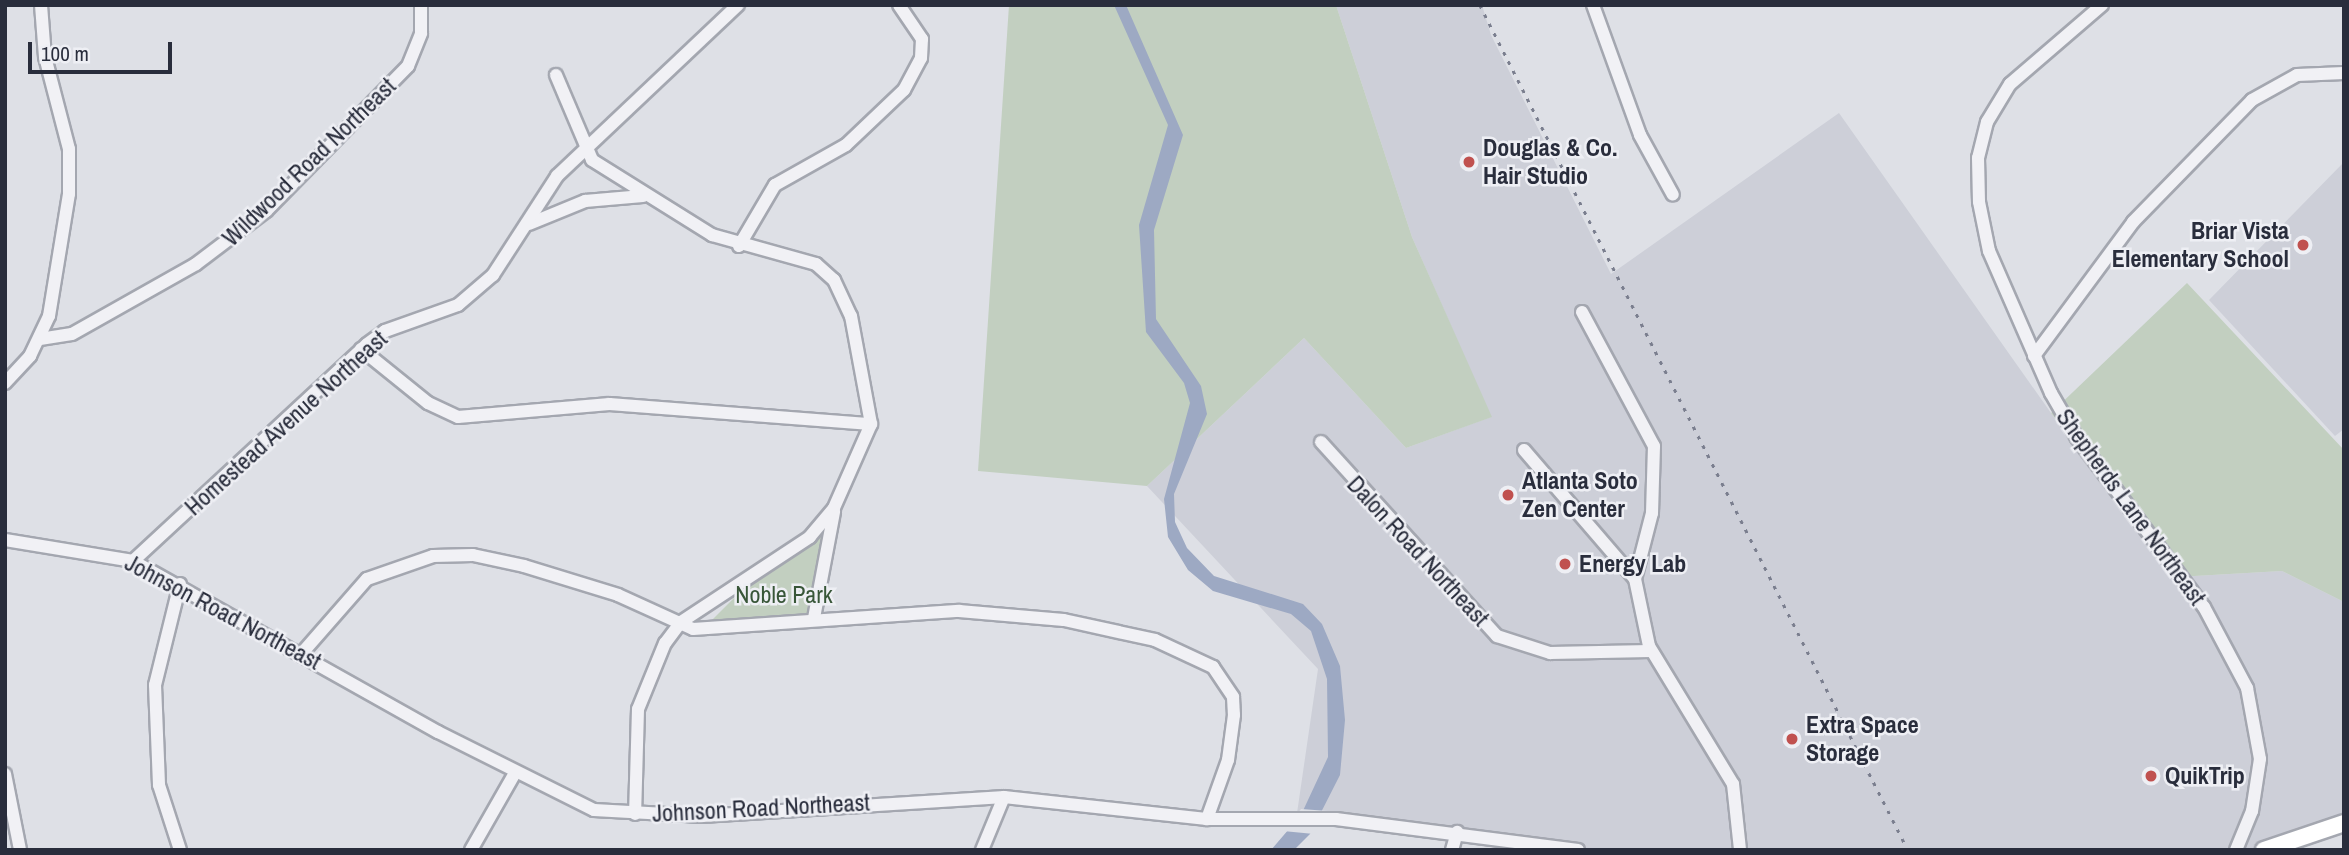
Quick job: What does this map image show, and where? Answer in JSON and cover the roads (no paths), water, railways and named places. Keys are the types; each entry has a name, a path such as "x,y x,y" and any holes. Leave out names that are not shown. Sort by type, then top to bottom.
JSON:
{"main road":[{"path":"2264,850 2344,823"}],"street":[{"path":"5,383 40,339 59,270 71,172 66,127 45,57 41,5"},
{"name":"Wildwood Road Northeast","path":"40,339 72,334 196,264 266,211 408,66 421,33 421,5"},
{"name":"Homestead Avenue Northeast","path":"133,561 384,331 458,305 493,275 583,148 738,5"},
{"path":"739,246 775,186 855,138 904,90 921,58 922,39 899,5"},
{"path":"1592,5 1640,135 1672,195"},
{"name":"Shepherds Lane Northeast","path":"2102,5 2010,84 1987,122 1978,158 1989,251 2034,356 2077,438 2204,607 2247,688 2260,759 2252,811 2236,850"},
{"path":"2034,356 2133,222 2252,100 2297,75 2344,74"},
{"path":"556,75 583,148 643,197 739,246 816,264 834,280 850,316 871,424 834,509 814,618"},
{"path":"528,224 585,201 643,197"},
{"path":"1582,312 1654,446 1652,513 1636,579 1650,651 1732,783 1740,850"},
{"path":"362,349 428,403 458,417 609,404 871,424"},
{"name":"Dalon Road Northeast","path":"1321,442 1497,636 1550,653 1650,651"},
{"path":"1524,450 1636,579"},
{"path":"635,814 638,709 681,622 810,537 834,509"},
{"name":"Johnson Road Northeast","path":"5,540 133,561 303,652 515,773 594,810 702,816 1004,797 1207,819 1335,819 1457,832 1578,850"},
{"path":"303,652 367,579 433,556 473,555 524,566 681,622 693,629 814,618 970,612 1064,620 1191,651 1213,667 1233,697 1227,760 1207,819"},
{"path":"180,584 155,685 159,785 180,850"},
{"path":"471,850 515,773"},
{"path":"5,774 20,850"},
{"path":"982,850 1004,797"},
{"path":"1452,850 1457,832"}],"water":[{"path":"1114,5 1126,5 1183,135 1154,230 1156,319 1201,386 1207,414 1174,494 1175,522 1187,548 1214,576 1303,604 1322,624 1340,666 1345,720 1340,775 1310,834 1294,850 1271,850 1301,815 1328,757 1327,679 1311,631 1291,614 1213,591 1188,570 1168,537 1164,499 1190,403 1184,383 1146,332 1139,225 1168,125"}],"railway":[{"path":"1480,5 1908,850"}],"place":[{"name":"Douglas & Co. Hair Studio","path":"1469,162"},
{"name":"Briar Vista Elementary School","path":"2303,245"},
{"name":"Atlanta Soto Zen Center","path":"1508,495"},
{"name":"Energy Lab","path":"1565,564"},
{"name":"Extra Space Storage","path":"1792,739"},
{"name":"QuikTrip","path":"2151,776"}],"park label":[{"name":"Noble Park","path":"784,595"}]}
